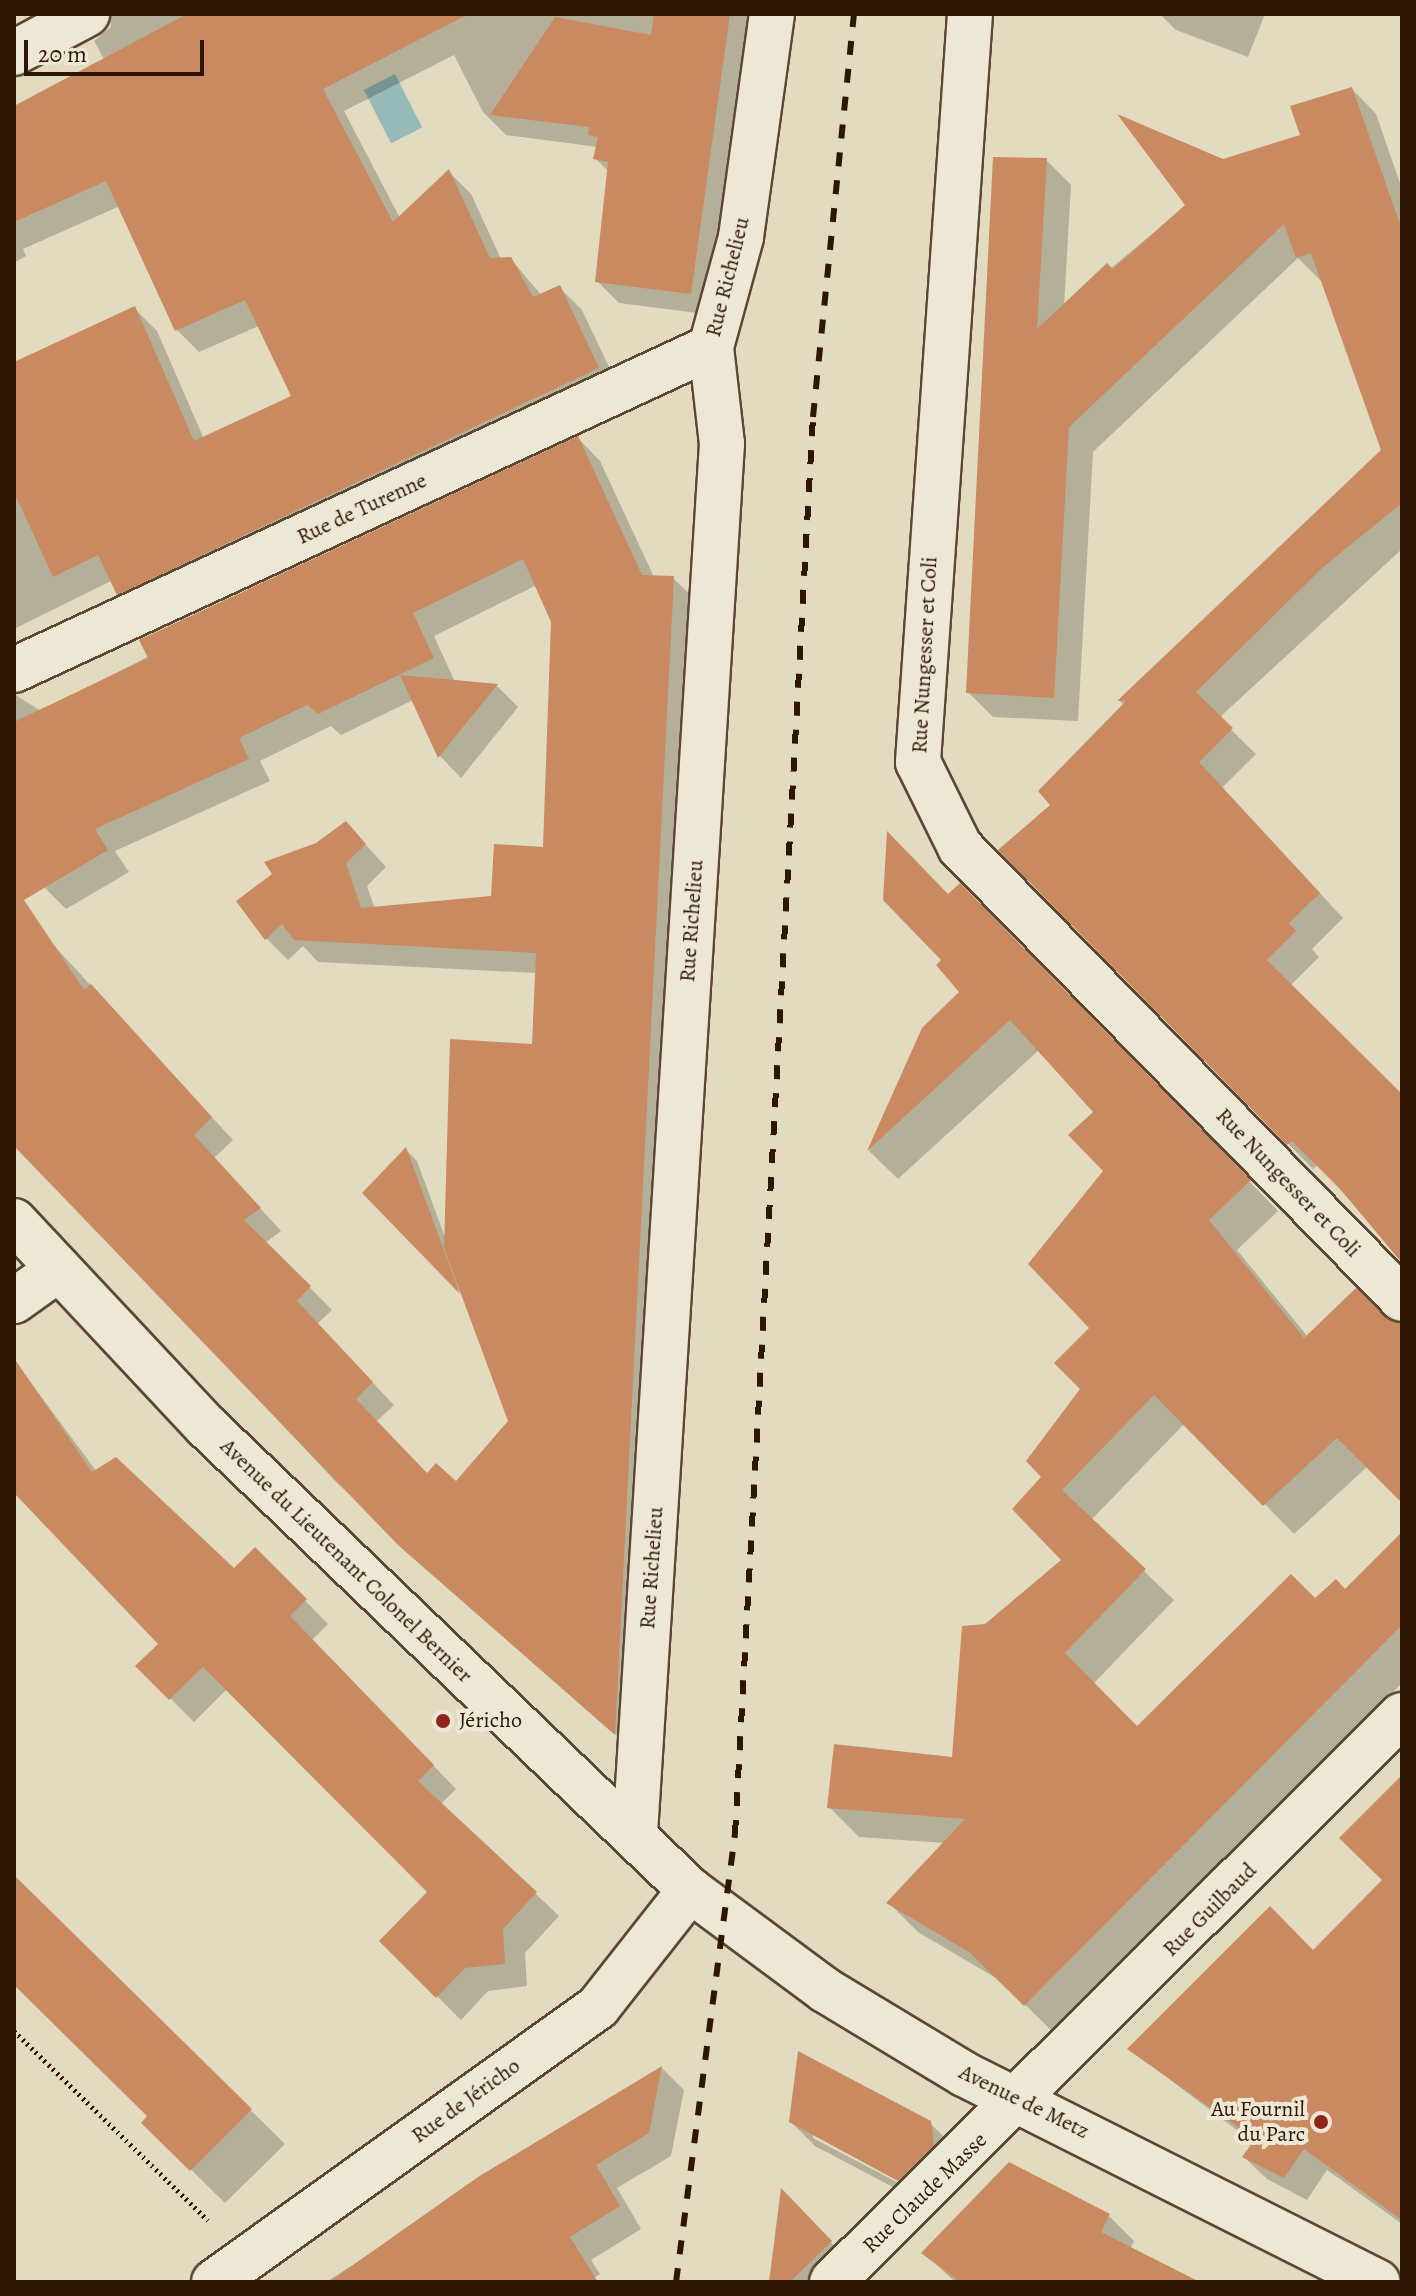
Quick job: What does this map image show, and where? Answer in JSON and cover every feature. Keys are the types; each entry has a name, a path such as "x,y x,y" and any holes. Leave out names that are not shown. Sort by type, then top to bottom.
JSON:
{"street":[{"path":"14,53 87,14"},
{"name":"Rue Richelieu","path":"635,1834 722,444 711,347 741,237 772,14"},
{"name":"Rue Nungesser et Coli","path":"970,14 918,762 960,847 1402,1299"},
{"name":"Rue de Turenne","path":"14,670 711,347"},
{"name":"Avenue du Lieutenant Colonel Bernier","path":"14,1221 207,1427 554,1765 635,1834 690,1890"},
{"path":"14,1301 59,1269"},
{"name":"Rue Guilbaud","path":"1017,2104 1402,1715"},
{"name":"Avenue de Metz","path":"690,1890 825,1990 1017,2104 1378,2282"},
{"name":"Rue de Jéricho","path":"230,2270 598,2007 690,1890"},
{"name":"Rue Claude Masse","path":"832,2282 1017,2104"}],"path":[{"path":"14,2031 230,2270"}],"water":[{"path":"395,74 422,127 391,143 364,90"}],"building":[{"path":"187,14 469,14 323,89 393,222 449,169 490,258 511,257 533,297 560,285 599,368 117,595 98,555 53,577 14,492 14,362 135,306 194,441 291,396 245,300 175,331 106,181 14,222 14,106"},
{"path":"654,14 730,14 691,294 595,282 608,162 593,159 598,137 588,135 589,127 490,115 555,17 651,35"},
{"path":"1352,87 1402,230 1402,503 1322,568 1196,692 1233,728 1199,762 1320,893 1289,923 1296,931 1267,960 1402,1094 1402,1263 1341,1190 1292,1141 1287,1145 998,850 1050,805 1038,791 1126,701 1117,701 1381,450 1311,253 1296,258 1284,224 1069,427 1054,698 966,693 993,157 1047,158 1037,329 1107,263 1113,269 1185,205 1117,114 1223,159 1300,135 1290,106"},
{"path":"578,436 642,575 674,576 615,1735 398,1545 14,1146 14,722 148,658 139,640","holes":["523,559 551,622 543,847 494,844 491,896 361,908 346,863 366,844 346,821 316,843 264,862 272,874 236,901 265,940 282,924 294,940 536,953 532,1044 450,1039 444,1248 508,1421 456,1481 436,1463 427,1473 356,1399 373,1382 297,1301 311,1286 244,1220 261,1208 194,1135 212,1117 91,984 84,990 24,900 108,850 95,829 249,759 239,738 307,705 318,714 434,658 413,613"]},
{"path":"400,675 498,684 438,758"},
{"path":"887,831 948,894 960,883 1251,1180 1209,1220 1304,1338 1356,1288 1402,1323 1402,1503 1337,1438 1263,1506 1154,1395 1062,1490 1146,1569 1065,1653 1137,1726 1291,1574 1315,1598 1336,1579 1345,1589 1402,1532 1402,1625 1024,2006 969,1952 886,1903 965,1819 827,1808 834,1744 952,1757 962,1626 985,1624 1061,1560 1012,1509 1041,1477 1026,1461 1080,1389 1054,1363 1089,1328 1028,1264 1103,1171 1068,1135 1093,1112 1010,1020 867,1151 922,1028 959,992 936,965 941,960 883,900"},
{"path":"406,1147 460,1294 362,1193"},
{"path":"14,1358 92,1472 116,1457 234,1568 255,1547 307,1599 290,1616 434,1765 418,1781 537,1892 503,1929 505,1964 465,1968 436,1998 379,1941 427,1892 203,1667 169,1700 135,1666 158,1644 14,1493"},
{"path":"1402,1775 1402,2220 1304,2149 1284,2178 1242,2157 1255,2139 1127,2049 1270,1906 1313,1950 1382,1880 1339,1838"},
{"path":"14,1875 252,2109 190,2171 141,2123 147,2116 14,1985"},
{"path":"798,2051 931,2121 934,2145 898,2181 789,2122"},
{"path":"662,2066 649,2133 596,2165 620,2206 570,2237 598,2282 329,2282 478,2177"},
{"path":"1009,2162 1110,2214 1101,2232 1200,2282 960,2282 921,2253"},
{"path":"781,2188 832,2241 790,2282 769,2282"}],"railway":[{"path":"676,2282 735,1834 813,417 854,14"}],"place":[{"name":"Jéricho","path":"443,1721"},
{"name":"Au Fournil du Parc","path":"1321,2122"}]}
